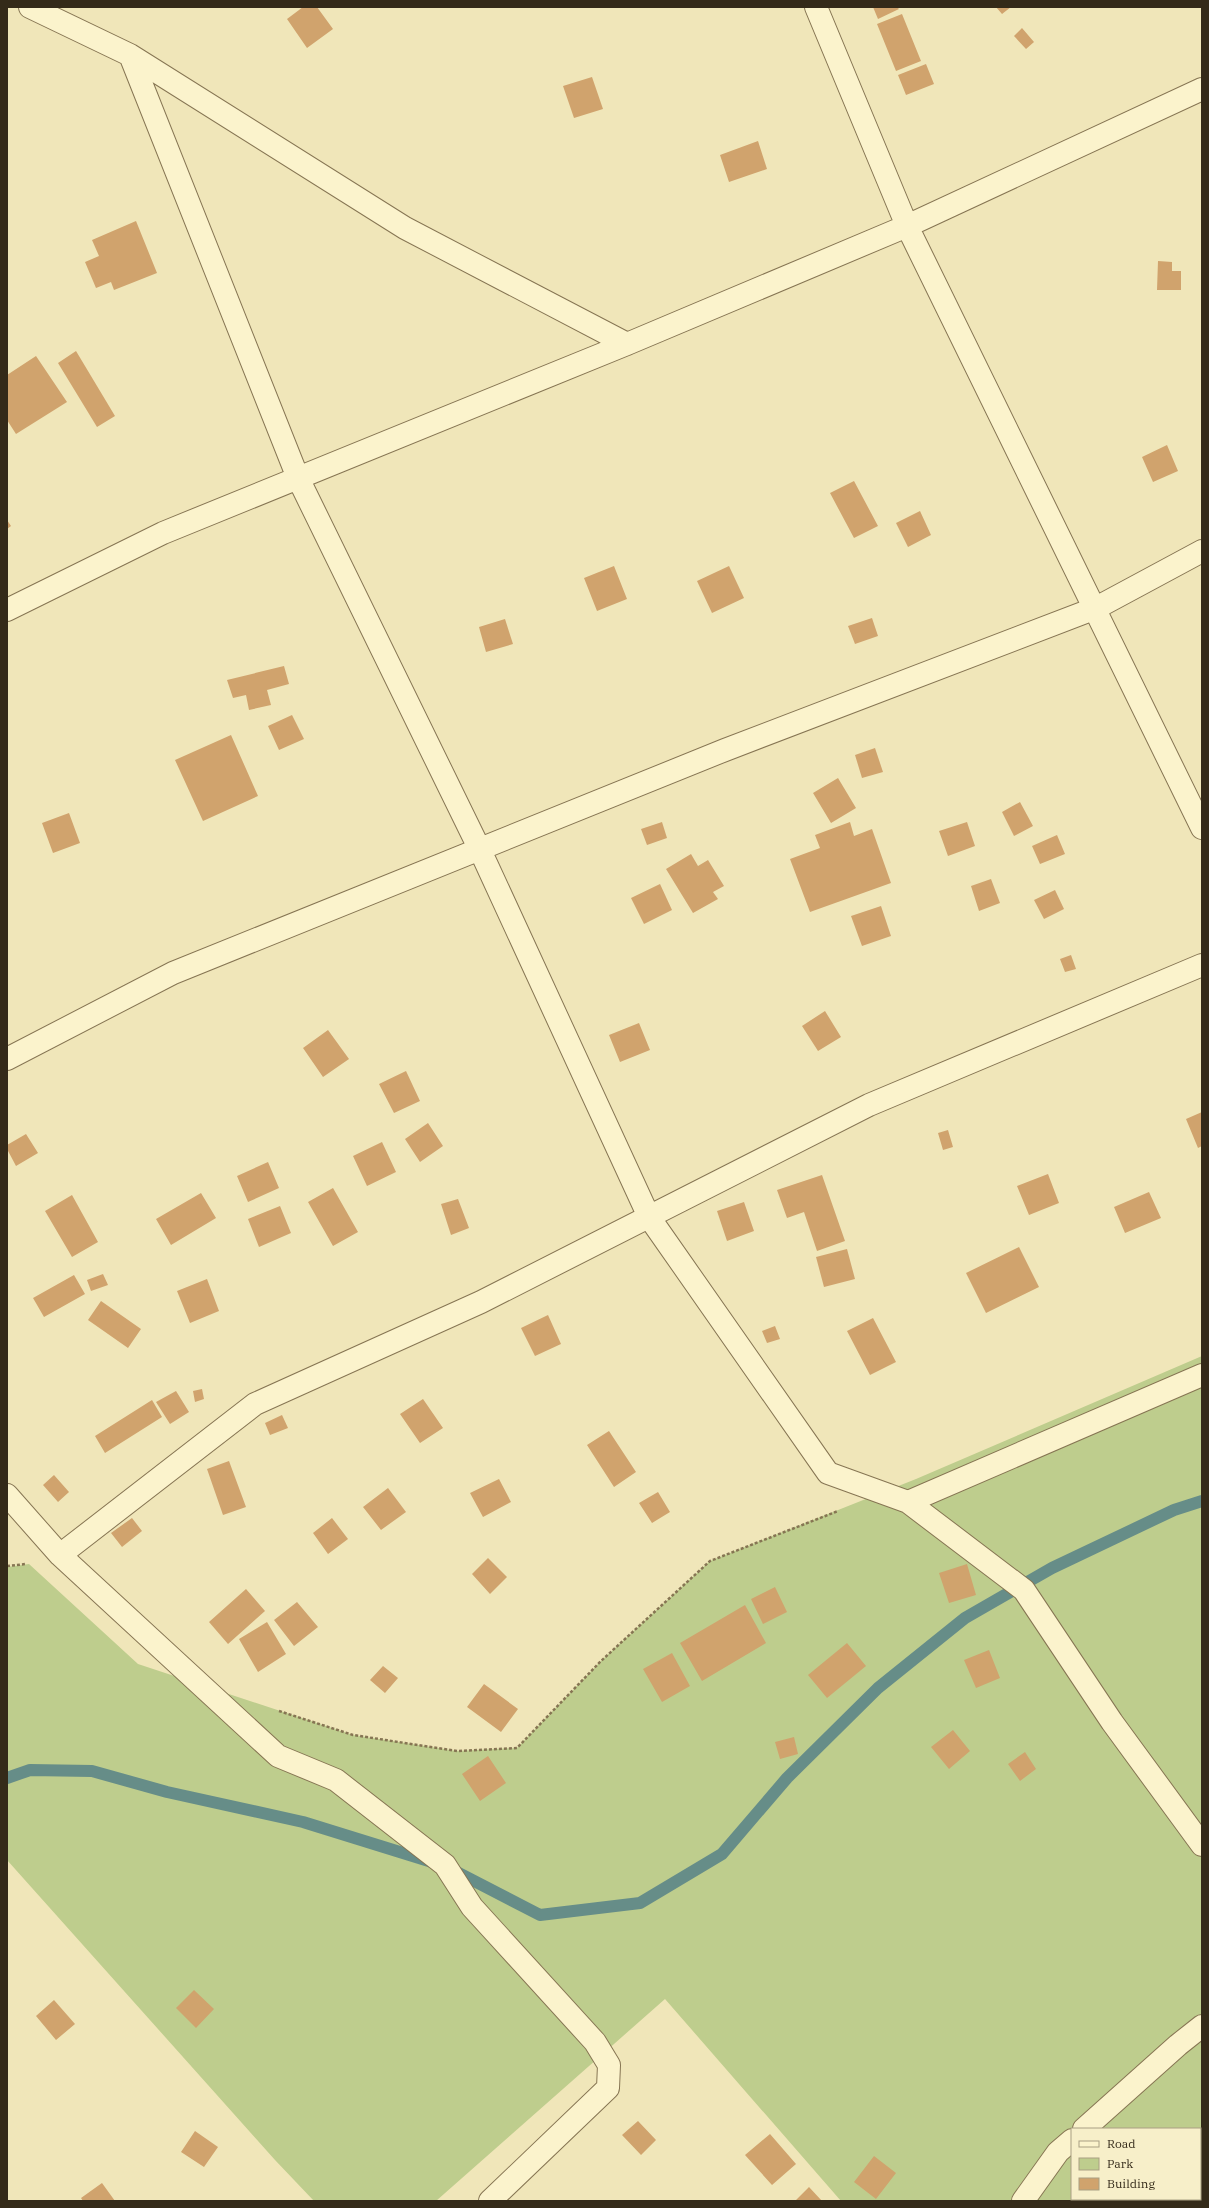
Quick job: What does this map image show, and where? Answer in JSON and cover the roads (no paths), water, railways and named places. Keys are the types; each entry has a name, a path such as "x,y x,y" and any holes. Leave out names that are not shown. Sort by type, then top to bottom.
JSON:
{"street":[{"path":"30,7 130,54 405,228 627,344"},
{"path":"816,7 907,226 1096,608 1202,828"},
{"path":"130,54 298,478 480,850 649,1217 828,1473 908,1502 1024,1590 1112,1722 1202,1845"},
{"path":"7,610 163,533 627,344 907,226 1202,89"},
{"path":"7,1059 173,973 732,748 1096,608 1202,551"},
{"path":"60,1555 255,1404 481,1302 869,1105 1202,966"},
{"path":"908,1502 1202,1375"},
{"path":"7,1495 60,1555 278,1756 336,1780 445,1866 472,1907 595,2042 609,2065 608,2088 490,2201"},
{"path":"1085,2128 1178,2045 1202,2026"},
{"path":"1023,2201 1058,2152 1071,2141"}],"waterway":[{"path":"451,1869 540,1915 640,1903 722,1854 787,1778 878,1688 965,1618 1052,1568 1174,1510 1202,1501"},
{"path":"7,1778 30,1770 92,1771 167,1792 303,1822 432,1862"}]}
